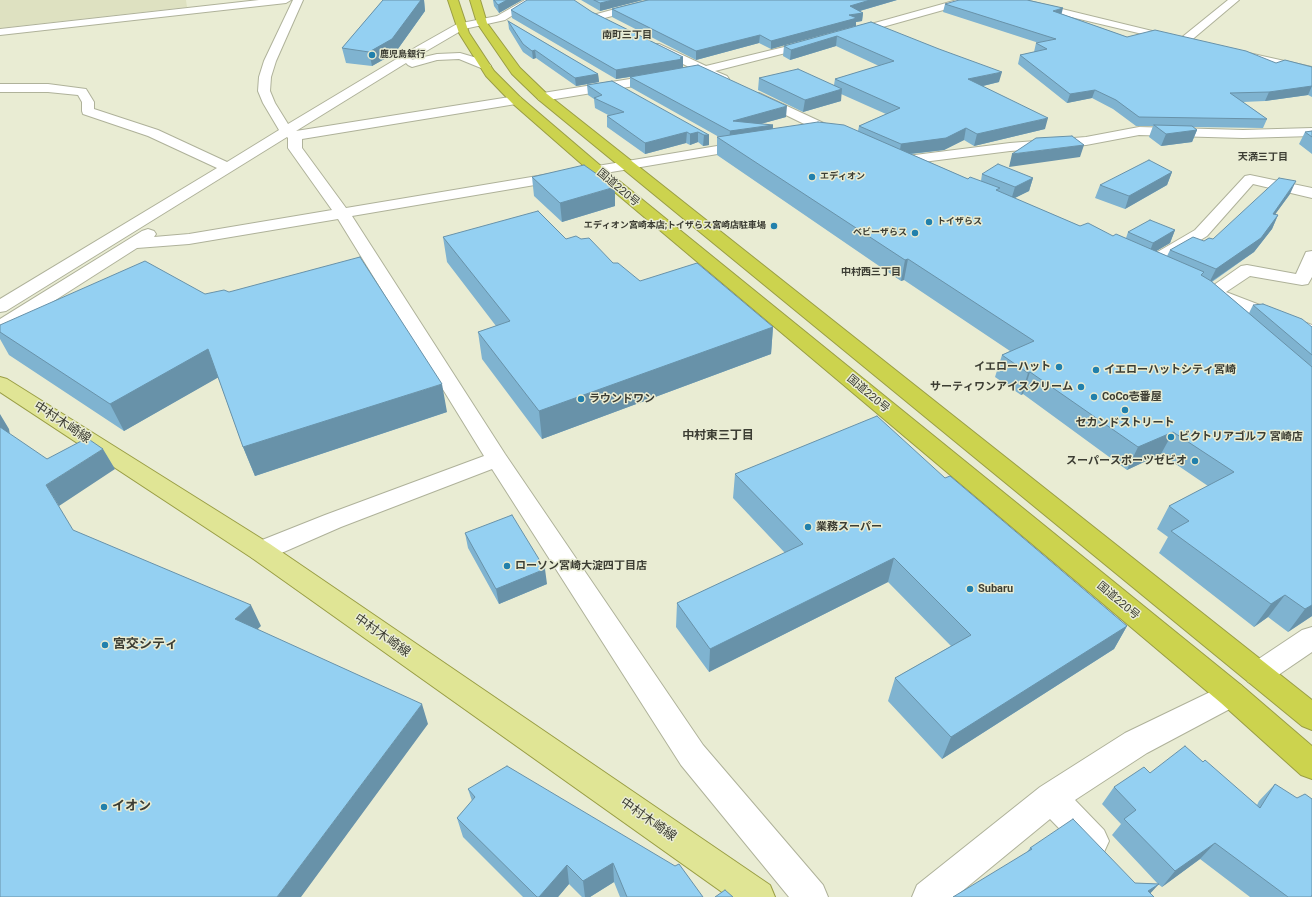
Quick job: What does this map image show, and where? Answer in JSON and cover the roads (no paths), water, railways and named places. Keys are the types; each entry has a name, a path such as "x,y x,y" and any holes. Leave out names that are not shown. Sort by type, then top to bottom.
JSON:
{"highway":[{"name":"国道220号","path":"453,0 463,29 485,66 516,100 597,170 1231,694 1312,765"},
{"name":"国道220号","path":"474,0 482,23 516,70 543,97 1312,717"}],"main road":[{"name":"中村木崎線","path":"0,383 261,551 758,897"}],"street":[{"path":"0,32 286,0"},
{"path":"298,0 270,61 265,77 264,91 269,103 290,134 295,148 342,213 497,459 692,755 811,897"},
{"path":"182,212 290,134 422,48 463,29 501,18 532,0"},
{"path":"613,25 592,13 661,0"},
{"path":"836,37 968,0"},
{"path":"1012,0 1198,44"},
{"path":"1184,41 1234,0"},
{"path":"501,18 514,26"},
{"path":"0,307 227,167 290,134 412,63 463,29"},
{"path":"641,39 731,83"},
{"path":"543,97 706,70 820,41"},
{"path":"1237,53 1312,71"},
{"path":"412,63 437,57 460,56 485,66"},
{"path":"602,77 634,96"},
{"path":"0,88 48,88 82,92 88,102 88,111 153,133 227,167"},
{"path":"750,93 855,142"},
{"path":"290,134 516,100"},
{"path":"928,174 892,158 1086,140 1139,131 1243,134 1312,132"},
{"path":"810,136 833,133"},
{"path":"707,137 727,148"},
{"path":"136,243 189,239 757,144"},
{"path":"1168,274 1141,262 1201,234 1250,179 1312,193"},
{"path":"0,327 136,243 162,225"},
{"path":"1213,293 1247,270 1302,280 1312,256"},
{"path":"1236,322 1196,286 1312,332"},
{"path":"261,551 333,521 497,459"},
{"path":"1258,674 1312,638"},
{"path":"929,897 1051,798 1136,743 1231,694"},
{"path":"1051,798 1115,864"}],"place":[{"name":"鹿児島銀行","path":"372,55"},
{"name":"エディオン","path":"812,177"},
{"name":"トイザらス","path":"929,222"},
{"name":"エディオン宮崎本店;トイザらス宮崎店駐車場","path":"774,226"},
{"name":"ベビーザらス","path":"915,233"},
{"name":"イエローハット","path":"1059,367"},
{"name":"イエローハットシティ宮崎","path":"1096,370"},
{"name":"サーティワンアイスクリーム","path":"1081,387"},
{"name":"CoCo壱番屋","path":"1094,397"},
{"name":"ラウンドワン","path":"581,399"},
{"name":"セカンドストリート","path":"1125,410"},
{"name":"ビクトリアゴルフ 宮崎店","path":"1171,437"},
{"name":"スーパースポーツゼビオ","path":"1195,461"},
{"name":"業務スーパー","path":"808,527"},
{"name":"ローソン宮崎大淀四丁目店","path":"507,566"},
{"name":"Subaru","path":"970,589"},
{"name":"宮交シティ","path":"105,645"},
{"name":"イオン","path":"104,807"}],"district":[{"name":"南町三丁目","path":"627,35"},
{"name":"天満三丁目","path":"1263,157"},
{"name":"中村西三丁目","path":"871,272"},
{"name":"中村東三丁目","path":"718,436"}]}
